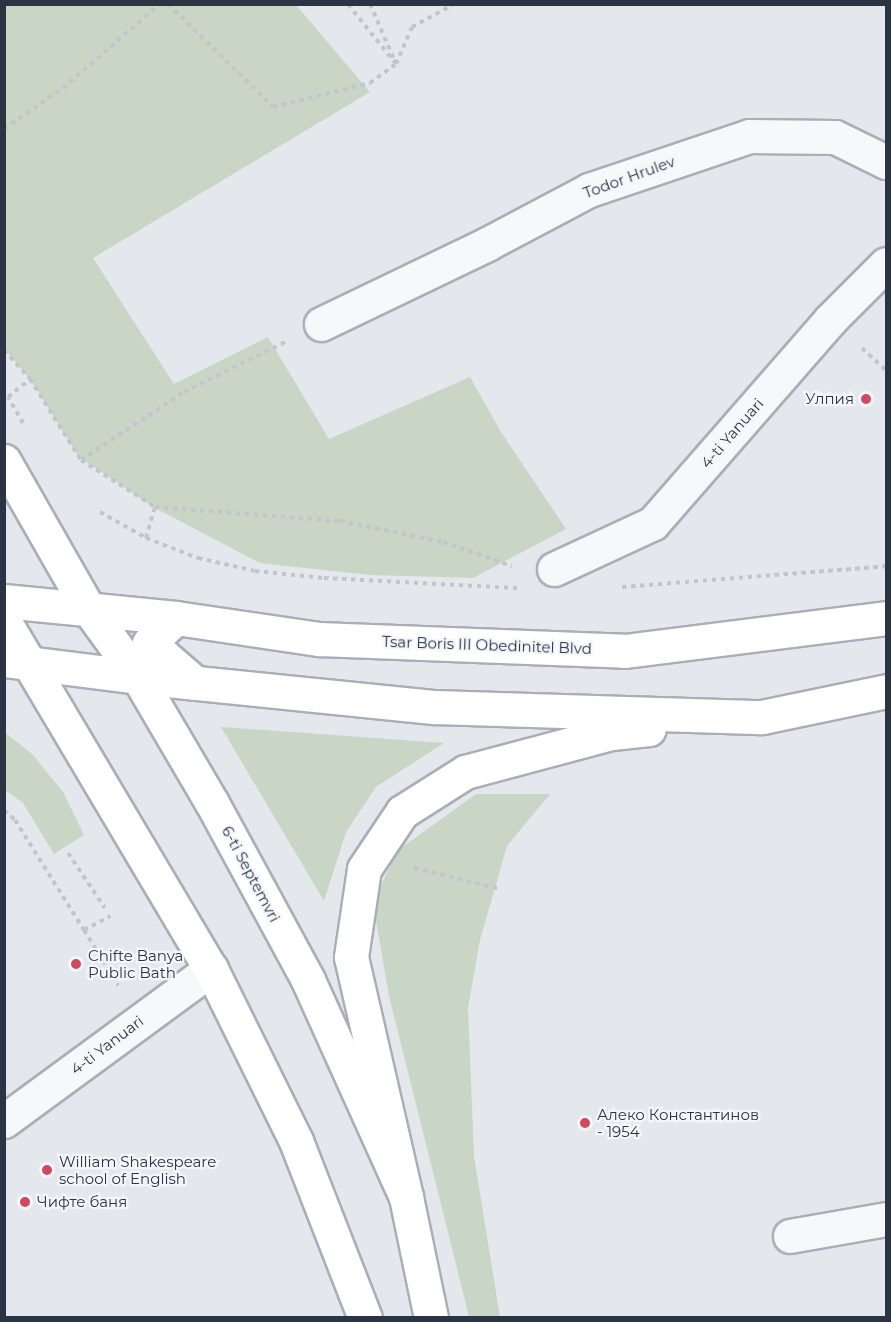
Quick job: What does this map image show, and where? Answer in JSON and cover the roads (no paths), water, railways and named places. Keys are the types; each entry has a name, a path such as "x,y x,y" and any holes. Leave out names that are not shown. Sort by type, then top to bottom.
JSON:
{"main road":[{"name":"6-ti Septemvri","path":"4,461 88,608 138,677 212,803 308,980 406,1197 431,1317"},
{"name":"Tsar Boris III Obedinitel Blvd","path":"4,601 176,618 319,639 625,651 886,618"},
{"path":"176,618 148,643 195,683"},
{"path":"4,621 17,661 211,969 296,1141 365,1317"},
{"path":"17,661 138,677 435,706 762,717"},
{"path":"406,1197 351,957 364,869 402,812 465,772 601,736 762,717 886,691"}],"street":[{"name":"Todor Hrulev","path":"321,324 487,244 589,190 749,136 835,137 886,162"},
{"name":"4-ti Yanuari","path":"554,569 653,523 830,320 886,264"},
{"name":"4-ti Yanuari","path":"4,1121 211,969"},
{"path":"790,1236 886,1219"}],"place":[{"name":"Улпия","path":"866,399"},
{"name":"Chifte Banya Public Bath","path":"76,964"},
{"name":"Алеко Константинов - 1954","path":"585,1123"},
{"name":"William Shakespeare school of English","path":"47,1170"},
{"name":"Чифте баня","path":"25,1202"}]}
